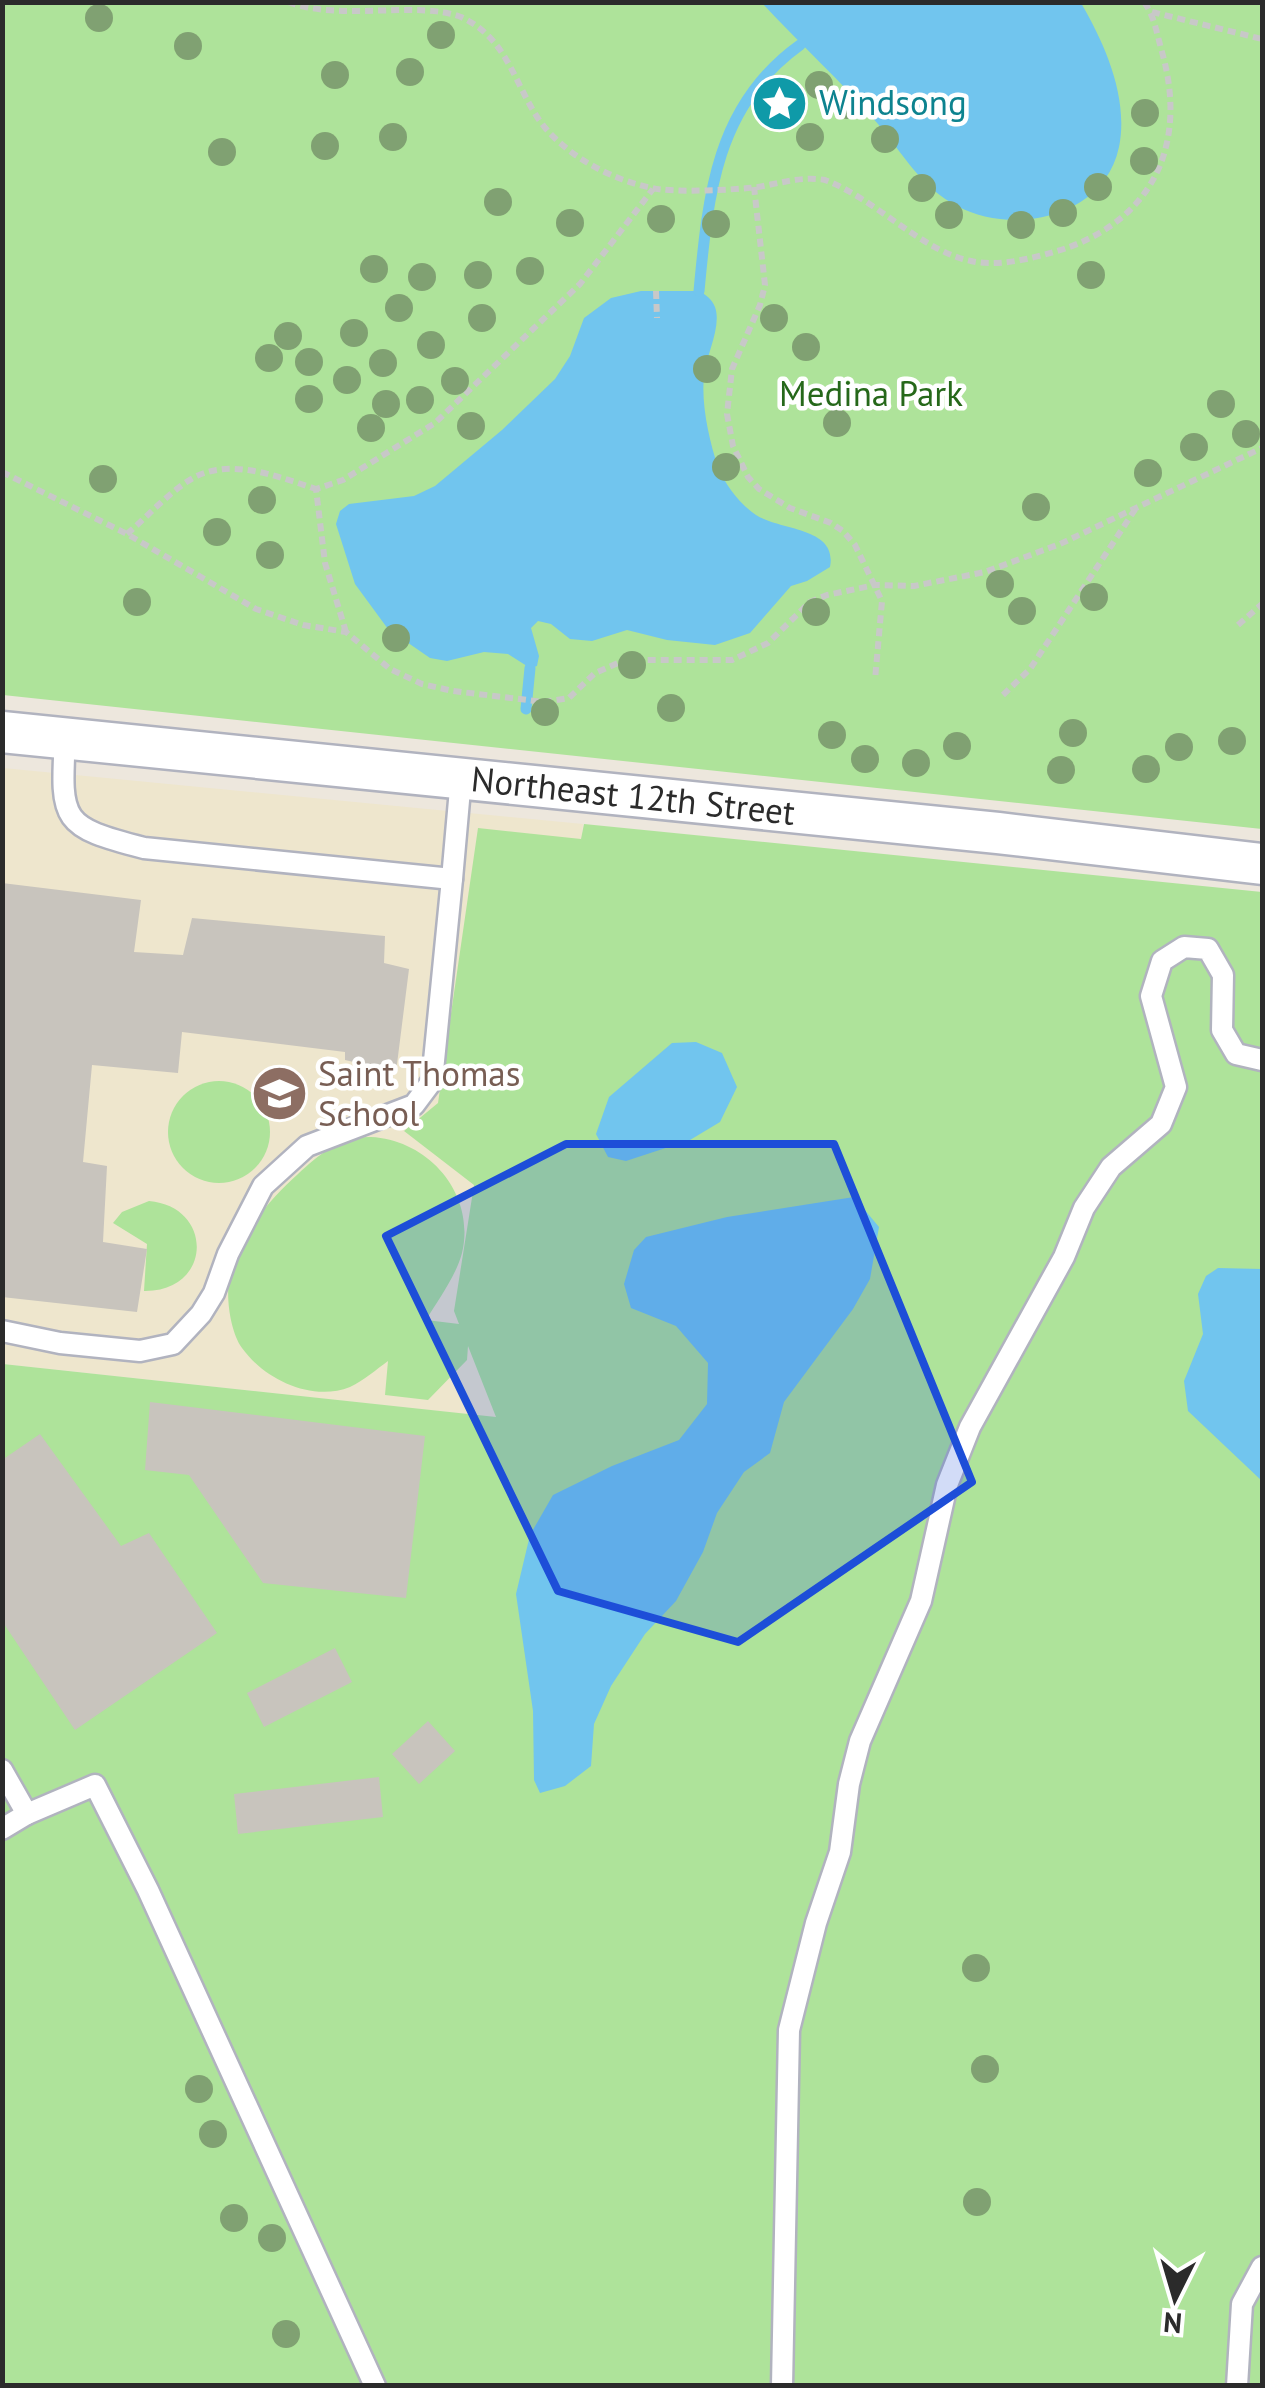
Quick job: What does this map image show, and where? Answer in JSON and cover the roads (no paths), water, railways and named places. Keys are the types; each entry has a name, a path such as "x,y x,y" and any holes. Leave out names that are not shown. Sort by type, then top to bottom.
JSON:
{"street":[{"name":"Northeast 12th Street","path":"2,732 1262,864"}],"lane":[{"path":"64,738 62,796 73,820 97,836 144,848 452,879"},
{"path":"2,1331 60,1343 140,1351 172,1344 214,1293 228,1254 262,1186 307,1146 414,1105 432,1081 460,778"},
{"path":"782,2386 789,2030 816,1923 840,1852 849,1784 860,1741 921,1602 947,1485 970,1426 1064,1257 1084,1208 1112,1168 1162,1124 1176,1087 1151,996 1162,961 1184,947 1208,949 1223,975 1222,1030 1236,1054 1262,1060"},
{"path":"2,1770 27,1814"},
{"path":"2,1829 95,1785 148,1890 375,2386"},
{"path":"1237,2386 1242,2304 1262,2268"}],"water":[{"path":"762,3 1081,3 1106,54 1118,91 1121,128 1110,171 1076,205 1053,214 1004,219 957,206 923,180 864,108"},
{"path":"641,291 699,291 712,302 717,323 703,387 709,434 721,474 739,500 756,515 817,537 830,554 830,567 791,586 750,633 715,645 667,640 627,630 592,641 570,639 551,624 538,621 531,628 539,656 537,666 530,668 508,654 484,652 447,661 430,658 388,629 355,584 336,524 340,511 349,504 414,496 435,486 555,379 570,356 584,318 611,298"},
{"path":"696,1042 722,1053 737,1087 720,1122 690,1140 626,1161 608,1157 596,1134 609,1097 672,1043"},
{"path":"854,1197 879,1227 870,1279 853,1309 784,1402 770,1453 744,1472 717,1513 703,1552 676,1601 645,1634 611,1686 594,1724 591,1766 565,1786 540,1793 534,1780 533,1711 516,1594 530,1535 553,1495 679,1440 707,1404 708,1363 676,1326 631,1308 624,1284 634,1250 646,1237 727,1217"},
{"path":"1218,1268 1262,1269 1262,1481 1188,1411 1184,1381 1203,1334 1198,1294 1206,1276"}],"waterway":[{"path":"699,291 707,220 721,154 750,95 800,45"},
{"path":"526,709 530,668"}],"place":[{"name":"Windsong","path":"780,103"},
{"name":"Saint Thomas School","path":"279,1094"}],"park label":[{"name":"Medina Park","path":"871,394"}]}
